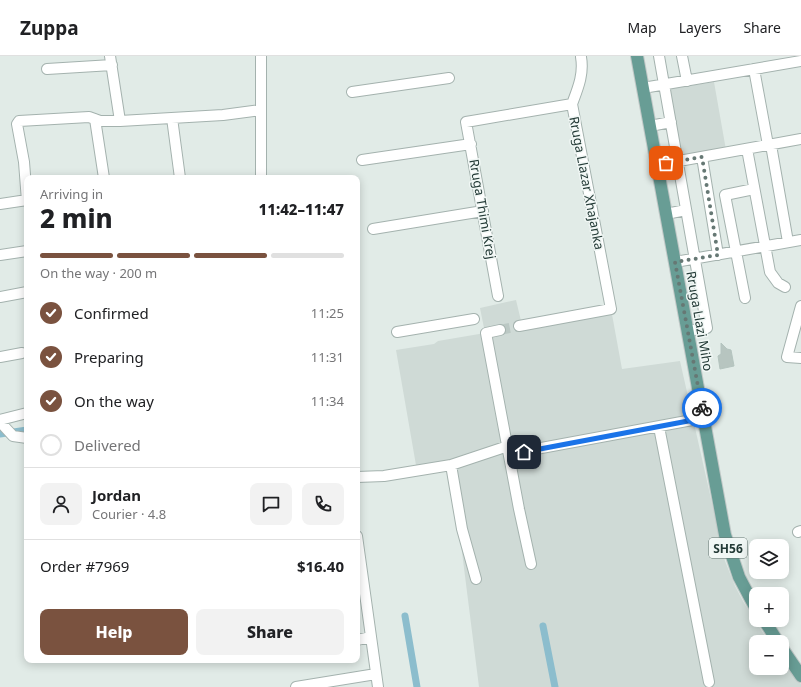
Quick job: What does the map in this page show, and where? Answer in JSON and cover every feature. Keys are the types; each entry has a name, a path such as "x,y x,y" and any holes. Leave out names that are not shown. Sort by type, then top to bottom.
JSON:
{"main road":[{"name":"Rruga Llazi Miho","path":"637,56 687,331 729,549 739,577 749,595"},
{"path":"789,655 797,663 801,676"}],"street":[{"path":"261,56 261,175"},
{"path":"659,56 707,328 687,331"},
{"path":"682,56 687,81"},
{"name":"Rruga Llazar Xhajanka","path":"519,326 611,309 572,104 580,82 583,67 581,57"},
{"path":"643,88 801,60"},
{"path":"47,69 111,61 120,121"},
{"path":"754,69 788,242"},
{"path":"352,92 449,78"},
{"name":"Rruga Thimi Krej","path":"498,296 466,122 572,104"},
{"path":"25,175 17,124 19,121 89,117 100,121 120,121 223,115 261,110"},
{"path":"172,118 180,175"},
{"path":"95,120 104,175"},
{"path":"650,126 671,122"},
{"path":"657,165 801,139"},
{"path":"362,160 471,144"},
{"path":"747,149 764,247 772,276 778,283 785,287"},
{"path":"702,157 718,255"},
{"path":"744,298 725,195 754,189"},
{"path":"0,204 24,200"},
{"path":"666,214 686,210"},
{"path":"373,229 483,211"},
{"path":"675,262 801,240"},
{"path":"0,255 24,251"},
{"path":"0,297 24,293"},
{"path":"801,306 786,357 801,358"},
{"path":"397,332 474,319"},
{"path":"500,330 486,333 531,564"},
{"path":"0,357 22,353"},
{"path":"24,414 1,422 13,436 24,438"},
{"path":"360,477 384,476 450,465 482,453 659,427 704,418"},
{"path":"659,427 709,682"},
{"path":"450,465 462,529 476,579"},
{"path":"360,584 361,600 371,637 378,687"},
{"path":"360,639 371,637"},
{"path":"296,687 376,674"}],"shaded area":[{"path":"714,82 726,150 682,158 670,89"},
{"path":"516,300 522,325 611,309 622,369 680,361 725,561 735,586 749,611 749,627 759,627 765,635 749,635 749,675 789,675 789,669 801,684 801,687 479,687 451,465 417,471 396,350 434,344 438,341 485,333 480,308"}],"building":[{"path":"721,343 727,349 731,350 734,366 720,369 718,356 721,354"}],"waterway":[{"path":"0,434 24,430"},
{"path":"405,616 417,687"},
{"path":"543,626 555,687"}],"tunnel":[{"path":"500,330 519,326"}],"way so far":[{"path":"666,163 702,157 718,255 675,262 702,408"}],"route":[{"path":"524,452 704,418 702,408"}]}
